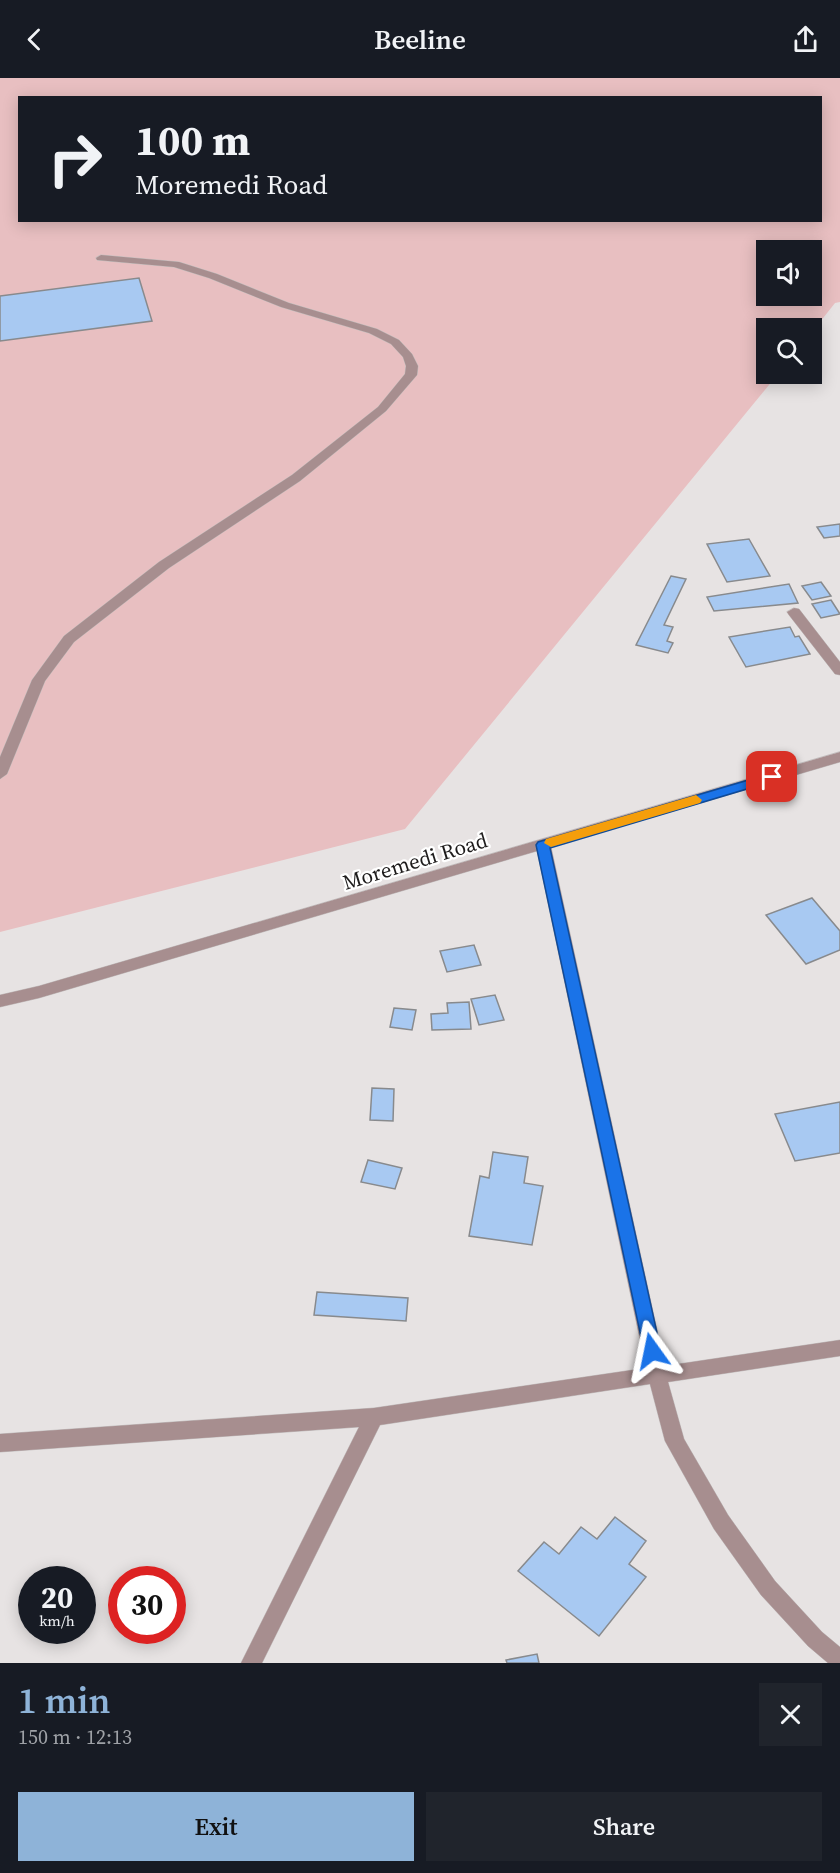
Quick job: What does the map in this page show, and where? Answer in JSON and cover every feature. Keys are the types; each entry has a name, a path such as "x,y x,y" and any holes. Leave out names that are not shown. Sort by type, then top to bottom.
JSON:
{"street":[{"path":"0,774 39,680 69,639 164,565 296,478 382,409 411,375 412,366 408,356 395,342 373,331 285,305 213,276 175,264 101,258"},
{"path":"794,612 840,671"},
{"name":"Moremedi Road","path":"0,1001 73,982 840,757"},
{"path":"543,845 657,1374 675,1441 721,1522 768,1588 815,1639 840,1660"},
{"path":"0,1443 374,1417 840,1348"},
{"path":"251,1663 374,1417"}],"shaded area":[{"path":"0,78 840,78 840,302 835,303 822,319 756,318 756,384 770,384 405,829 0,932"}],"building":[{"path":"139,278 152,321 0,341 0,296"},
{"path":"840,524 840,536 824,538 817,527"},
{"path":"749,539 770,576 727,582 707,544"},
{"path":"671,576 686,579 664,625 673,627 667,641 673,643 668,653 636,645"},
{"path":"821,582 831,596 812,600 802,586"},
{"path":"789,584 798,603 714,611 707,597"},
{"path":"831,600 840,614 821,618 812,604"},
{"path":"790,627 795,637 799,636 810,654 746,667 729,637"},
{"path":"812,898 840,931 840,950 806,964 766,915"},
{"path":"474,945 481,965 447,972 440,951"},
{"path":"495,995 504,1020 479,1025 471,999"},
{"path":"469,1002 471,1029 432,1030 431,1014 448,1013 447,1003"},
{"path":"394,1008 416,1010 412,1030 390,1027"},
{"path":"372,1088 394,1089 393,1121 370,1120"},
{"path":"840,1102 840,1153 795,1161 775,1114"},
{"path":"493,1152 528,1157 524,1183 543,1186 532,1245 469,1236 480,1176 489,1178"},
{"path":"368,1160 402,1168 395,1189 361,1182"},
{"path":"317,1292 408,1298 406,1321 314,1315"},
{"path":"615,1517 646,1541 629,1564 646,1577 599,1636 518,1571 544,1542 559,1554 581,1527 597,1539"},
{"path":"537,1654 539,1663 507,1663 506,1660"}],"slow traffic":[{"path":"551,843 696,800"}],"route":[{"path":"652,1351 543,845 772,777"}]}
